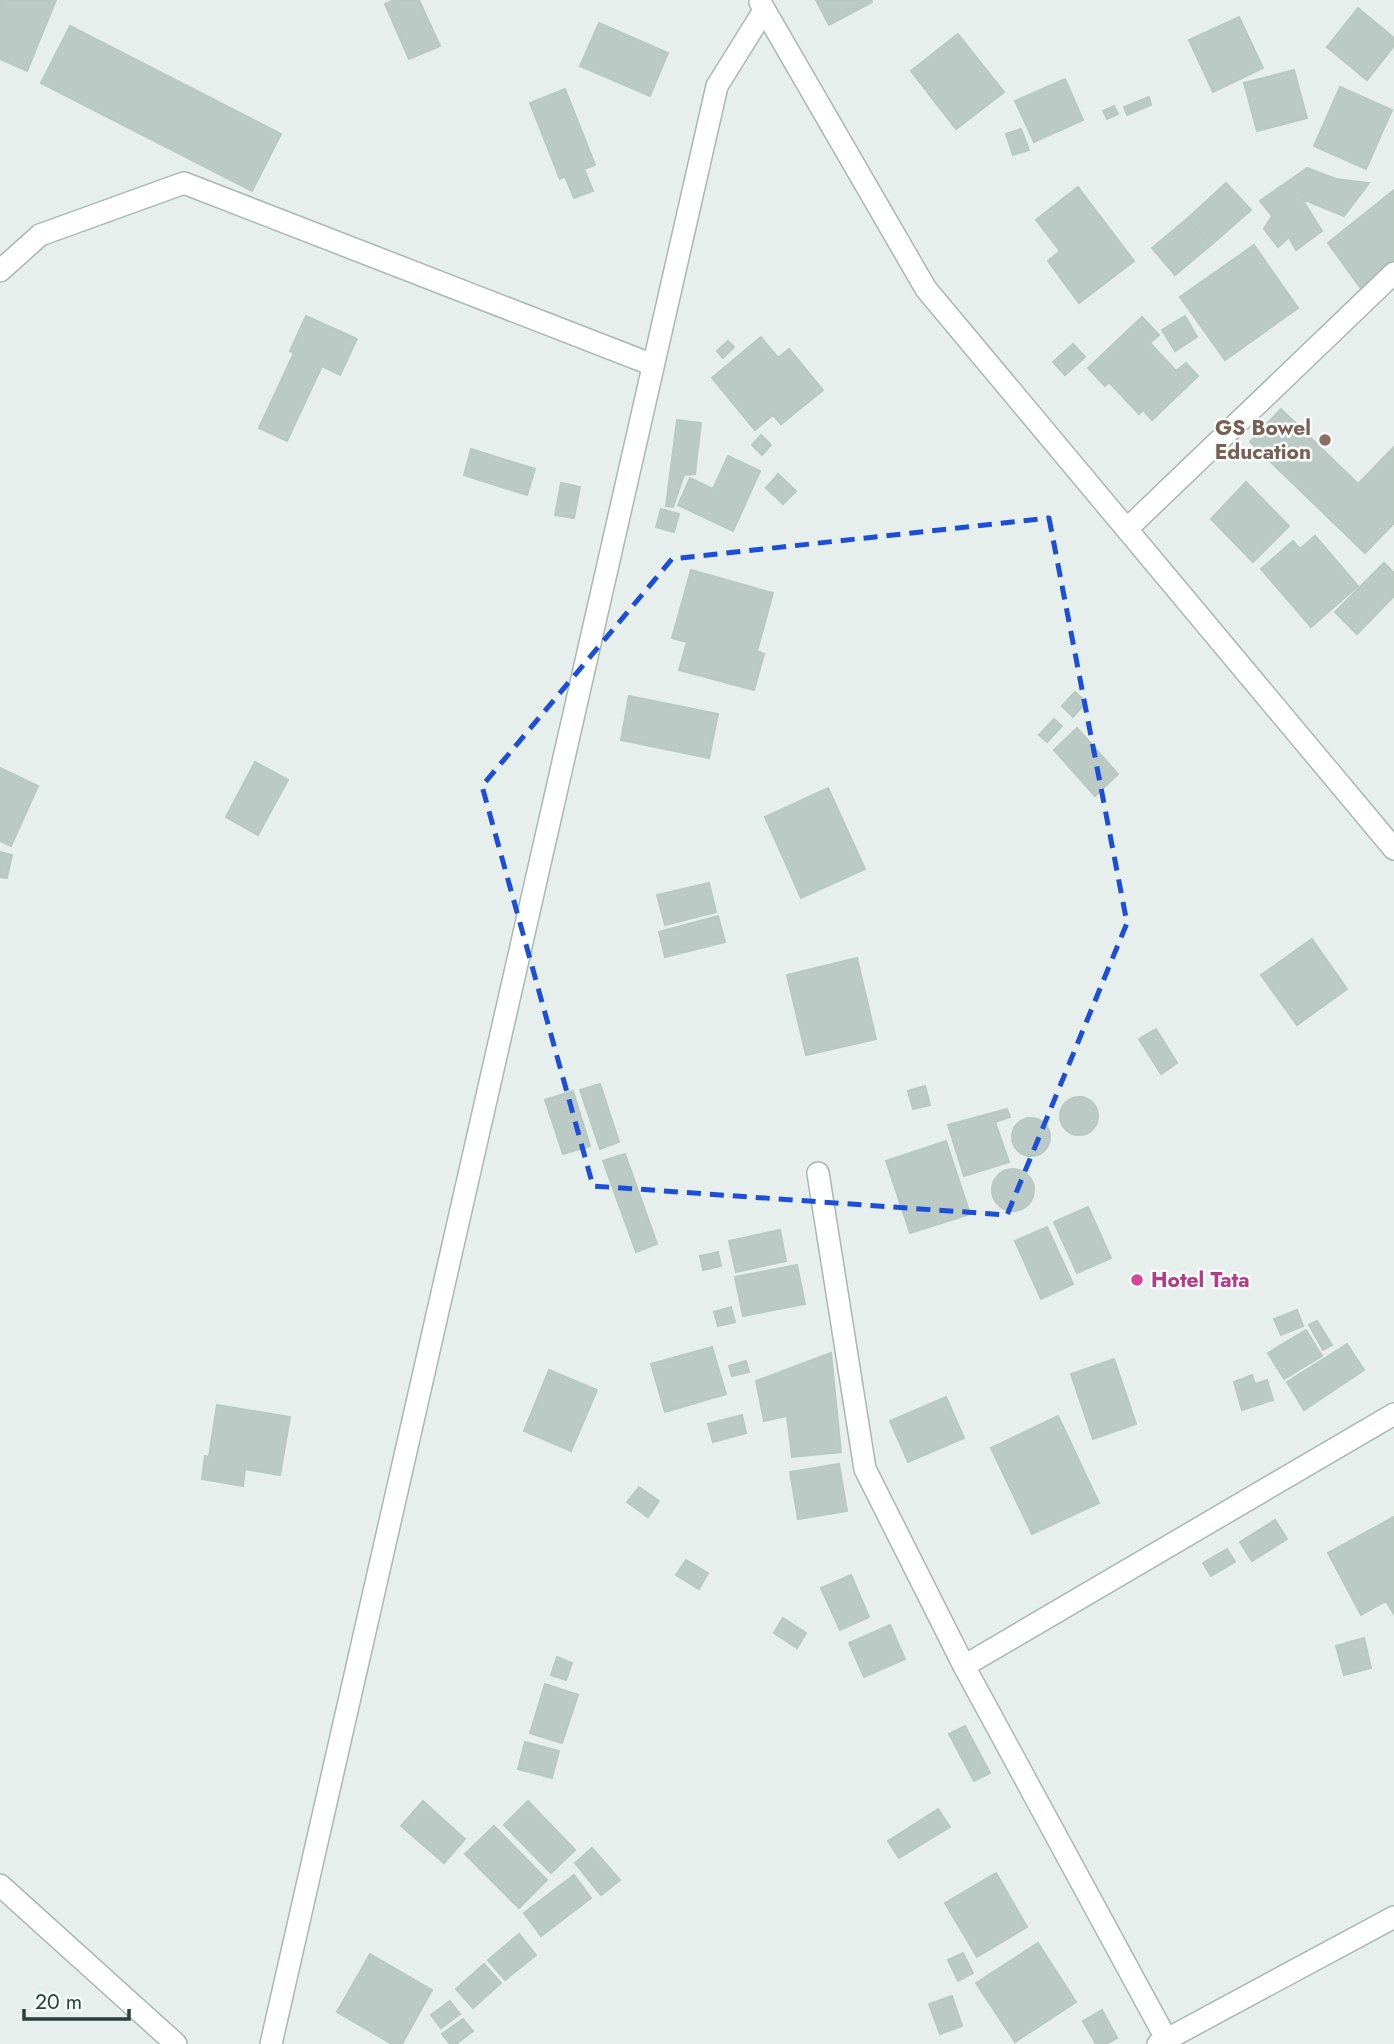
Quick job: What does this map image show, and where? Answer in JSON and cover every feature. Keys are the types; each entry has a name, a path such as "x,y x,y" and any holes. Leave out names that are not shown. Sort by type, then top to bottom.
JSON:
{"street":[{"path":"274,2042 717,86 761,6"},
{"path":"761,6 926,289 1128,527 1394,849"},
{"path":"0,271 40,235 184,183 653,365"},
{"path":"1128,527 1394,273"},
{"path":"818,1173 864,1469 964,1666 1165,2042 1394,1917"},
{"path":"964,1666 1394,1414"},
{"path":"0,1885 176,2044"}],"highlighted area":[{"path":"1049,518 1127,923 1007,1215 593,1186 482,786 672,559"}],"building":[{"path":"0,0 56,0 27,71 0,59"},
{"path":"394,0 419,0 440,46 409,59 385,4"},
{"path":"816,0 871,0 872,2 829,25"},
{"path":"1358,8 1394,38 1394,46 1367,80 1327,47"},
{"path":"1239,17 1263,68 1213,92 1189,40"},
{"path":"599,23 668,53 650,96 580,66"},
{"path":"70,26 281,134 252,191 41,83"},
{"path":"958,34 1004,92 956,129 911,71"},
{"path":"1294,70 1307,118 1257,131 1244,83"},
{"path":"1065,79 1083,120 1034,142 1015,101"},
{"path":"1340,87 1392,110 1366,169 1314,146"},
{"path":"565,89 595,165 584,169 593,191 574,198 565,176 560,179 530,103"},
{"path":"1149,97 1151,105 1127,115 1124,107"},
{"path":"1114,106 1118,114 1107,119 1103,111"},
{"path":"1021,129 1029,150 1013,155 1006,134"},
{"path":"1307,168 1336,179 1369,183 1344,216 1302,199 1322,231 1296,250 1289,237 1278,247 1264,229 1272,216 1260,201"},
{"path":"1226,183 1251,210 1211,245 1188,218"},
{"path":"1078,187 1134,261 1079,303 1048,261 1060,251 1036,220"},
{"path":"1394,190 1394,261 1362,290 1328,243"},
{"path":"1188,218 1211,245 1175,275 1152,248"},
{"path":"1254,245 1298,308 1225,360 1180,297"},
{"path":"306,316 357,339 340,375 322,366 287,441 259,428 294,353 290,351"},
{"path":"1185,316 1197,337 1175,351 1162,330"},
{"path":"1142,317 1159,335 1150,343 1176,371 1186,363 1198,376 1152,420 1143,410 1139,414 1109,382 1105,386 1088,368"},
{"path":"761,337 778,358 789,349 823,390 781,424 773,415 755,430 712,378"},
{"path":"728,341 734,347 723,358 717,351"},
{"path":"1073,344 1085,357 1065,375 1053,362"},
{"path":"1281,409 1358,484 1394,447 1394,523 1365,553 1250,442"},
{"path":"677,420 701,423 695,474 684,475 673,507 666,506"},
{"path":"761,435 771,445 762,455 752,445"},
{"path":"471,449 535,469 527,495 464,475"},
{"path":"728,456 760,471 733,531 678,505 690,478 713,489"},
{"path":"778,474 796,491 783,504 766,488"},
{"path":"1246,482 1289,526 1253,562 1211,519"},
{"path":"561,483 580,487 574,518 555,515"},
{"path":"661,509 679,514 674,532 656,527"},
{"path":"1315,536 1358,586 1311,627 1261,569 1293,541 1300,549"},
{"path":"1384,563 1394,573 1394,596 1357,634 1335,612"},
{"path":"691,570 773,593 757,651 764,654 754,690 679,670 687,642 672,638"},
{"path":"1075,692 1086,702 1073,717 1062,706"},
{"path":"629,696 718,714 709,758 621,740"},
{"path":"1054,719 1062,726 1047,742 1039,735"},
{"path":"1077,728 1118,774 1095,796 1054,750"},
{"path":"255,762 288,780 258,835 226,817"},
{"path":"0,768 38,786 11,846 0,841"},
{"path":"828,788 865,869 801,898 765,817"},
{"path":"0,852 12,855 7,878 0,877"},
{"path":"709,883 716,912 665,925 657,895"},
{"path":"718,916 725,942 665,957 659,932"},
{"path":"1312,939 1347,989 1297,1025 1261,975"},
{"path":"857,958 876,1039 806,1055 787,975"},
{"path":"1156,1029 1177,1063 1161,1074 1139,1039"},
{"path":"600,1084 619,1142 600,1149 580,1090"},
{"path":"925,1086 930,1105 913,1109 908,1091"},
{"path":"573,1091 590,1146 563,1154 545,1100"},
{"path":"1079,1097 1093,1102 1098,1116 1093,1130 1079,1135 1065,1130 1060,1116 1065,1102"},
{"path":"1007,1109 1010,1117 995,1122 1009,1162 964,1176 948,1125"},
{"path":"1031,1118 1044,1124 1050,1137 1044,1150 1031,1156 1018,1150 1012,1137 1018,1124"},
{"path":"946,1141 970,1214 910,1233 886,1161"},
{"path":"625,1154 657,1244 636,1252 603,1161"},
{"path":"1013,1169 1028,1175 1034,1190 1028,1205 1013,1211 998,1205 992,1190 998,1175"},
{"path":"1088,1207 1111,1258 1077,1273 1054,1222"},
{"path":"1047,1227 1073,1284 1041,1299 1015,1241"},
{"path":"780,1230 786,1261 736,1272 729,1241"},
{"path":"718,1252 721,1266 703,1270 700,1256"},
{"path":"797,1265 805,1304 743,1316 735,1277"},
{"path":"731,1307 735,1322 718,1326 714,1312"},
{"path":"1297,1310 1303,1326 1281,1335 1274,1319"},
{"path":"1317,1321 1332,1345 1323,1350 1309,1325"},
{"path":"1306,1330 1322,1356 1284,1379 1268,1353"},
{"path":"1347,1344 1364,1370 1304,1410 1287,1382"},
{"path":"712,1347 726,1394 665,1412 651,1364"},
{"path":"831,1353 841,1452 792,1457 787,1416 764,1421 756,1381"},
{"path":"1114,1359 1136,1424 1093,1439 1071,1374"},
{"path":"746,1361 749,1372 732,1376 729,1366"},
{"path":"549,1370 597,1390 571,1451 524,1431"},
{"path":"1252,1375 1255,1384 1267,1380 1273,1400 1242,1410 1234,1382"},
{"path":"946,1397 964,1438 908,1462 890,1421"},
{"path":"217,1405 290,1417 280,1475 245,1469 243,1486 202,1479 205,1456 209,1457"},
{"path":"742,1415 746,1433 713,1442 708,1424"},
{"path":"1058,1416 1099,1503 1032,1534 991,1448"},
{"path":"839,1464 847,1511 798,1519 790,1472"},
{"path":"639,1487 659,1501 648,1517 627,1502"},
{"path":"1394,1517 1394,1614 1386,1601 1361,1615 1328,1553"},
{"path":"1275,1520 1287,1539 1252,1561 1240,1542"},
{"path":"1227,1549 1235,1562 1211,1576 1203,1563"},
{"path":"686,1560 708,1573 699,1589 676,1575"},
{"path":"851,1575 869,1617 840,1630 821,1588"},
{"path":"783,1618 806,1633 797,1648 774,1633"},
{"path":"890,1625 905,1659 864,1677 849,1643"},
{"path":"1364,1638 1371,1668 1344,1675 1336,1646"},
{"path":"557,1657 572,1663 566,1680 551,1675"},
{"path":"545,1684 578,1695 562,1743 530,1733"},
{"path":"965,1726 990,1773 974,1781 949,1734"},
{"path":"525,1742 559,1751 552,1778 518,1769"},
{"path":"423,1801 465,1839 444,1863 401,1826"},
{"path":"528,1801 575,1850 551,1873 504,1825"},
{"path":"938,1809 950,1827 899,1858 888,1841"},
{"path":"494,1826 547,1880 519,1908 465,1854"},
{"path":"592,1848 620,1880 601,1895 575,1863"},
{"path":"996,1873 1027,1927 977,1957 945,1903"},
{"path":"574,1875 591,1898 541,1936 524,1913"},
{"path":"519,1934 536,1955 505,1980 488,1960"},
{"path":"1038,1943 1076,2002 1015,2042 976,1983"},
{"path":"963,1953 973,1973 958,1981 948,1960"},
{"path":"370,1954 432,1990 402,2044 392,2044 337,2012"},
{"path":"484,1964 501,1983 473,2008 456,1989"},
{"path":"952,1996 962,2026 940,2034 929,2004"},
{"path":"450,2001 460,2014 441,2028 431,2015"},
{"path":"1102,2010 1117,2038 1106,2044 1096,2044 1083,2021"},
{"path":"463,2019 473,2031 456,2044 450,2044 442,2034"}],"place":[{"name":"GS Bowel Education","path":"1325,440"},
{"name":"Hotel Tata","path":"1137,1280"}]}
